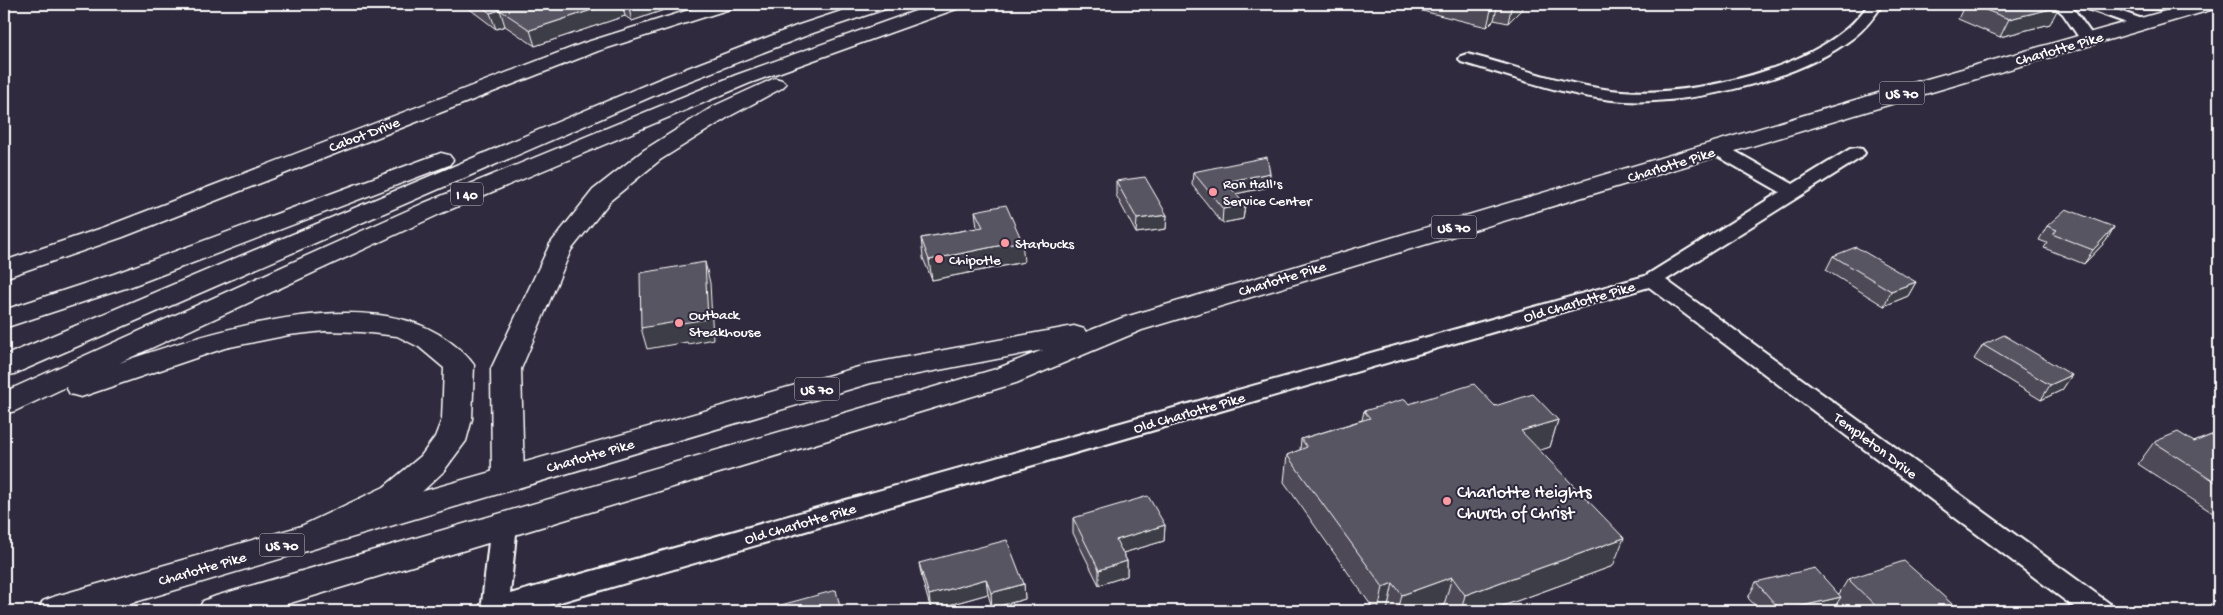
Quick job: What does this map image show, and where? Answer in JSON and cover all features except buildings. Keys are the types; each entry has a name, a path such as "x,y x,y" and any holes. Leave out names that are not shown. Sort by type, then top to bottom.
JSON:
{"main road":[{"name":"Cabot Drive","path":"4,270 114,232 591,47 726,4"},
{"name":"I 40","path":"4,367 669,82 806,29 881,4"},
{"name":"Charlotte Pike","path":"216,611 1006,376 1132,324 1891,96 2205,5"},
{"name":"I 40","path":"4,404 442,204 743,80 946,6"},
{"path":"504,524 508,478 506,369 560,249 602,195 652,154 722,111 946,6"},
{"path":"4,319 123,280 526,127 669,82"},
{"path":"4,414 166,357 236,335 301,324 336,321 374,324 408,330 432,341 459,365 457,419 450,441 432,464 396,496 308,537"},
{"name":"Charlotte Pike","path":"56,611 869,374 1132,324"}],"street":[{"path":"1466,59 1589,92 1650,97 1711,88 1754,78 1795,64 1814,56 1849,34 1876,4"},
{"path":"2059,4 2068,11 2088,39"},
{"path":"2086,4 2142,24"},
{"path":"2143,4 2205,5"},
{"path":"1718,149 1794,192"},
{"name":"Old Charlotte Pike","path":"493,611 1652,280 1856,153"},
{"name":"Templeton Drive","path":"1652,280 2099,611"},
{"path":"493,611 504,524"}],"place":[{"name":"Ron Hall's Service Center","path":"1213,192"},
{"name":"Starbucks","path":"1005,243"},
{"name":"Chipotle","path":"939,259"},
{"name":"Outback Steakhouse","path":"679,323"},
{"name":"Charlotte Heights Church of Christ","path":"1447,501"}]}
